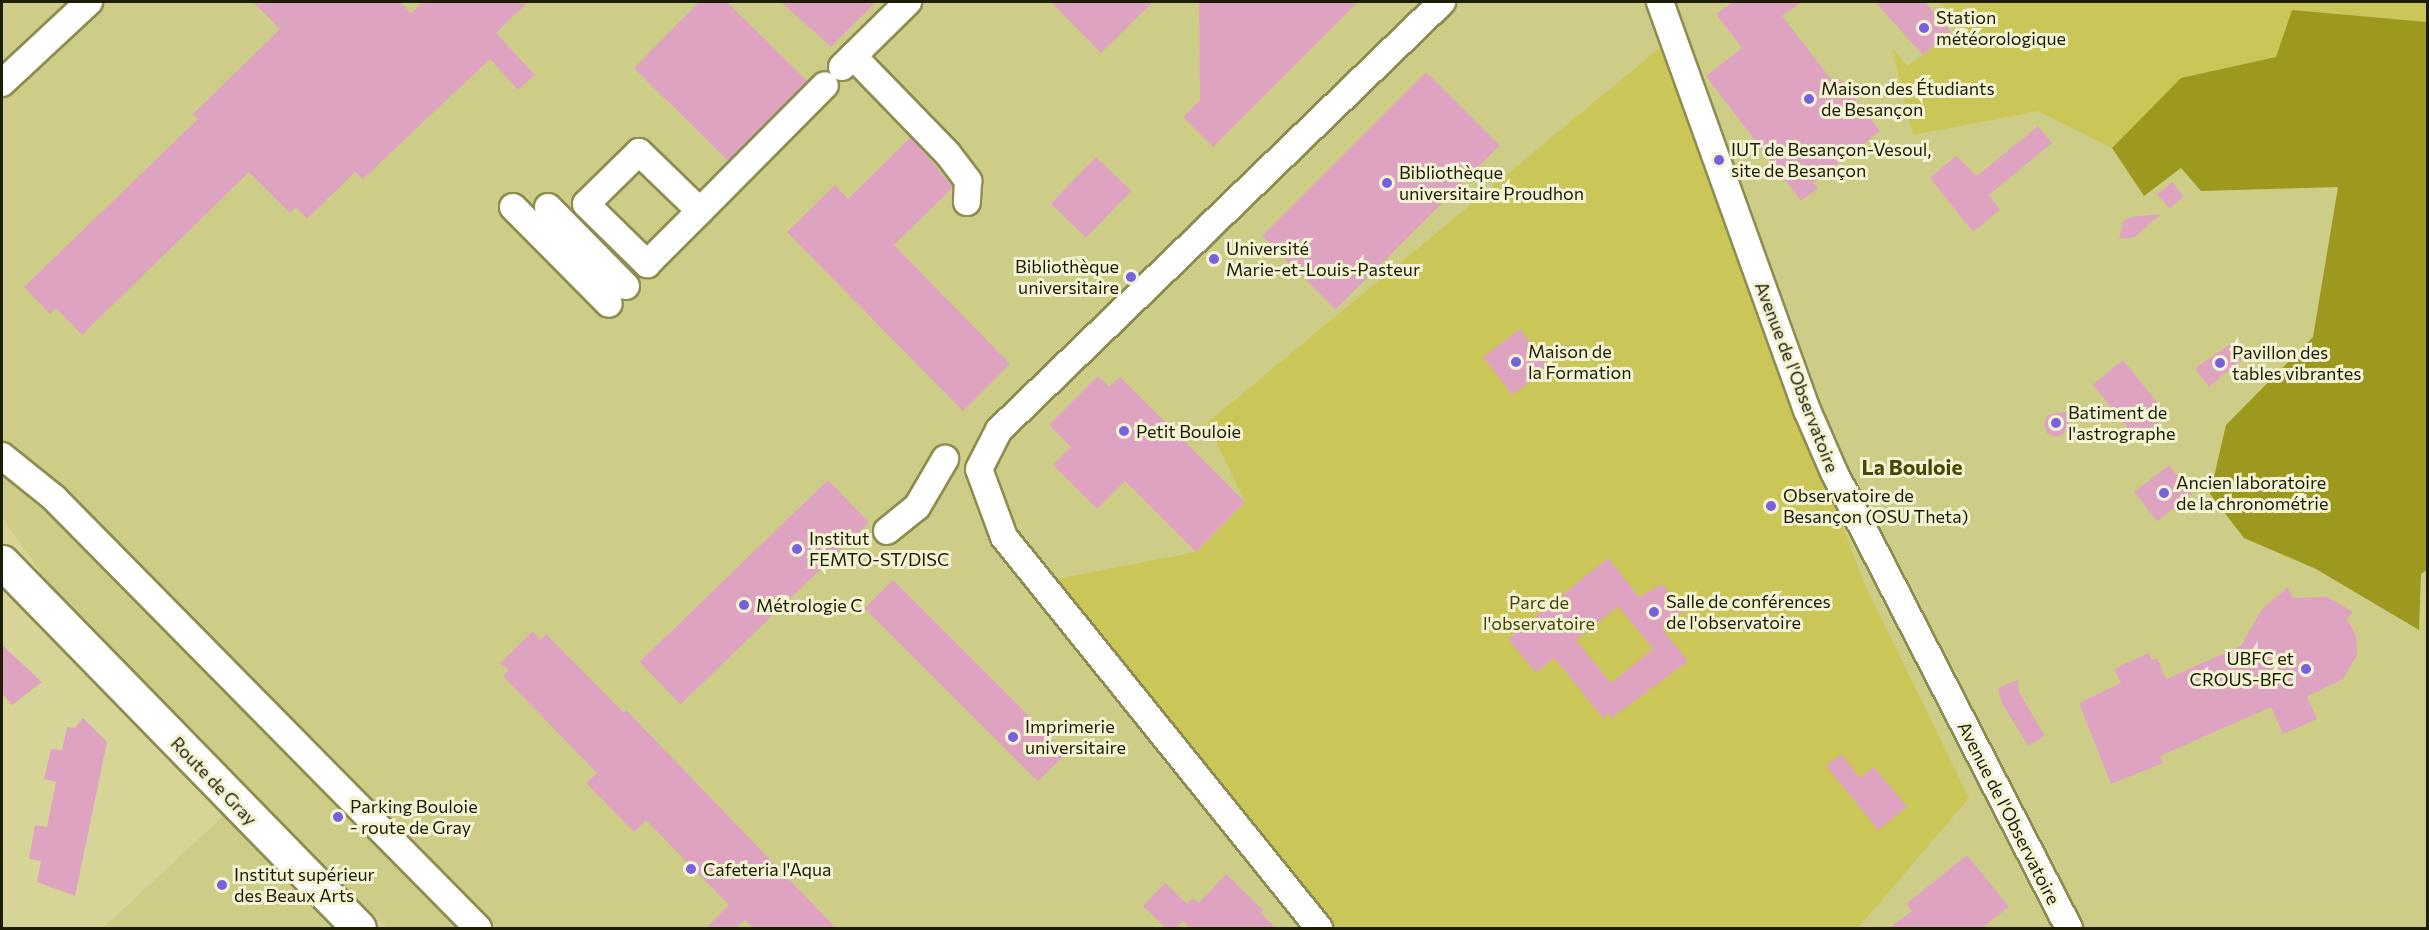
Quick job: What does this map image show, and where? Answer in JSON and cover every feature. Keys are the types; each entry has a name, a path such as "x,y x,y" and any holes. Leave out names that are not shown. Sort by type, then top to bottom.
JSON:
{"main road":[{"name":"Route de Gray","path":"2,562 359,928"},
{"name":"Route de Gray","path":"2,588 70,634"}],"street":[{"path":"2,83 89,2"},
{"path":"700,211 908,2"},
{"path":"1319,928 1004,537 979,469 999,430 1442,2"},
{"name":"Avenue de l'Observatoire","path":"1660,2 1807,410 1834,472 2069,928"},
{"path":"840,70 948,154 968,181 967,202"},
{"path":"513,207 609,304"},
{"path":"548,207 626,286"},
{"path":"2,456 54,498 478,928"},
{"path":"887,531 917,507 945,459"}],"shaded area":[{"name":"Université Marie-et-Louis-Pasteur","path":"2,2 2427,2 2427,928 387,928 53,591 2,517"},
{"path":"2292,10 2427,22 2428,569 2421,574 2419,630 2316,569 2244,538 2210,494 2226,425 2313,337 2338,187 2201,191 2181,168 2144,196 2112,148 2181,78 2276,57"},
{"name":"Institut supérieur des Beaux Arts","path":"224,811 337,928 103,928 219,820"}],"green space":[{"path":"1941,2 2427,2 2427,22 2292,10 2276,57 2181,78 2112,148 2038,111 1913,135 1892,48 1907,66 1960,28"},
{"name":"Parc de l'observatoire","path":"1662,46 1864,583 1969,798 1858,928 1325,928 1042,582 1196,552 1245,502 1207,423"}],"building":[{"path":"253,2 400,2 411,13 423,2 528,2 496,33 535,75 518,90 490,59 363,179 355,172 307,219 296,207 290,213 249,172 82,335 56,308 50,314 24,287 198,119 193,114 280,29"},
{"path":"699,2 727,2 807,81 728,161 634,68"},
{"path":"781,2 876,2 831,47"},
{"path":"1051,2 1153,2 1101,53"},
{"path":"1199,2 1358,2 1213,147 1183,117 1200,100"},
{"name":"Maison des Étudiants de Besançon","path":"1733,2 1802,2 1782,16 1834,83 1840,79 1880,131 1813,183 1818,188 1801,201 1706,76 1742,48 1716,14"},
{"name":"Station météorologique","path":"1875,2 1925,2 1951,32 1923,55"},
{"name":"Bibliothèque universitaire Proudhon","path":"1426,72 1500,146 1335,310 1262,236"},
{"path":"2038,126 2052,143 1989,195 2000,210 1973,232 1930,178 1956,156 1977,176"},
{"path":"911,137 953,187 894,245 1010,364 963,411 787,232 835,185 848,199"},
{"path":"1096,157 1131,191 1086,238 1051,204"},
{"path":"2172,182 2184,197 2169,209 2157,194"},
{"path":"2161,214 2135,237 2119,239 2123,222 2130,217"},
{"name":"Maison de la Formation","path":"1520,329 1549,367 1512,395 1483,357"},
{"name":"Pavillon des tables vibrantes","path":"2235,341 2246,356 2209,387 2195,368"},
{"path":"2123,360 2167,414 2137,439 2093,385"},
{"path":"1098,376 1109,387 1120,377 1245,502 1196,552 1125,481 1097,509 1053,465 1071,447 1049,425"},
{"name":"Batiment de l'astrographe","path":"2071,411 2065,433 2056,437 2047,433 2044,424 2048,415"},
{"name":"Ancien laboratoire de la chronométrie","path":"2169,465 2192,494 2157,521 2134,492"},
{"name":"Métrologie C","path":"828,480 869,522 681,704 640,662"},
{"path":"1608,558 1639,597 1662,584 1684,611 1662,629 1688,661 1612,718 1608,713 1603,718 1554,658 1536,673 1508,639","holes":["1618,606 1653,649 1611,683 1576,640"]},
{"path":"893,580 1066,753 1038,782 865,608"},
{"name":"UBFC et CROUS-BFC","path":"2288,587 2293,598 2328,597 2353,612 2347,618 2356,636 2357,655 2343,679 2307,697 2317,719 2283,734 2271,707 2160,756 2163,763 2111,784 2079,703 2121,683 2114,669 2149,653 2152,660 2157,658 2166,679 2241,646 2262,609"},
{"path":"533,631 540,640 546,634 624,713 626,710 836,928 753,928 745,920 736,928 706,928 729,905 646,820 634,832 586,783 597,773 503,676 509,670 500,663"},
{"path":"2,645 42,682 12,705 2,693"},
{"path":"2017,680 2019,692 2045,736 2028,746 2002,703 1998,688"},
{"path":"83,718 107,742 75,896 37,882 41,861 29,859 35,825 47,827 56,782 44,779 51,749 62,750 67,727 75,728"},
{"path":"1841,754 1860,778 1874,767 1907,807 1878,830 1826,766"},
{"path":"1967,855 2009,907 1982,928 1889,928 1912,911 1906,904"},
{"path":"1226,874 1263,910 1261,913 1276,928 1191,928 1183,921 1175,928 1166,928 1143,906 1165,883 1187,904 1193,898 1199,903"}],"place":[{"name":"Station météorologique","path":"1924,28"},
{"name":"Maison des Étudiants de Besançon","path":"1809,99"},
{"name":"IUT de Besançon-Vesoul, site de Besançon","path":"1719,160"},
{"name":"Bibliothèque universitaire Proudhon","path":"1387,183"},
{"name":"Université Marie-et-Louis-Pasteur","path":"1214,259"},
{"name":"Bibliothèque universitaire","path":"1131,277"},
{"name":"Maison de la Formation","path":"1516,362"},
{"name":"Pavillon des tables vibrantes","path":"2220,363"},
{"name":"Batiment de l'astrographe","path":"2056,423"},
{"name":"Petit Bouloie","path":"1124,431"},
{"name":"Ancien laboratoire de la chronométrie","path":"2164,493"},
{"name":"Observatoire de Besançon (OSU Theta)","path":"1771,506"},
{"name":"Institut FEMTO-ST/DISC","path":"797,549"},
{"name":"Métrologie C","path":"744,605"},
{"name":"Salle de conférences de l'observatoire","path":"1654,612"},
{"name":"UBFC et CROUS-BFC","path":"2306,669"},
{"name":"Imprimerie universitaire","path":"1013,737"},
{"name":"Parking Bouloie - route de Gray","path":"338,817"},
{"name":"Cafeteria l'Aqua","path":"691,869"},
{"name":"Institut supérieur des Beaux Arts","path":"222,885"}],"district":[{"name":"La Bouloie","path":"1912,467"}]}
